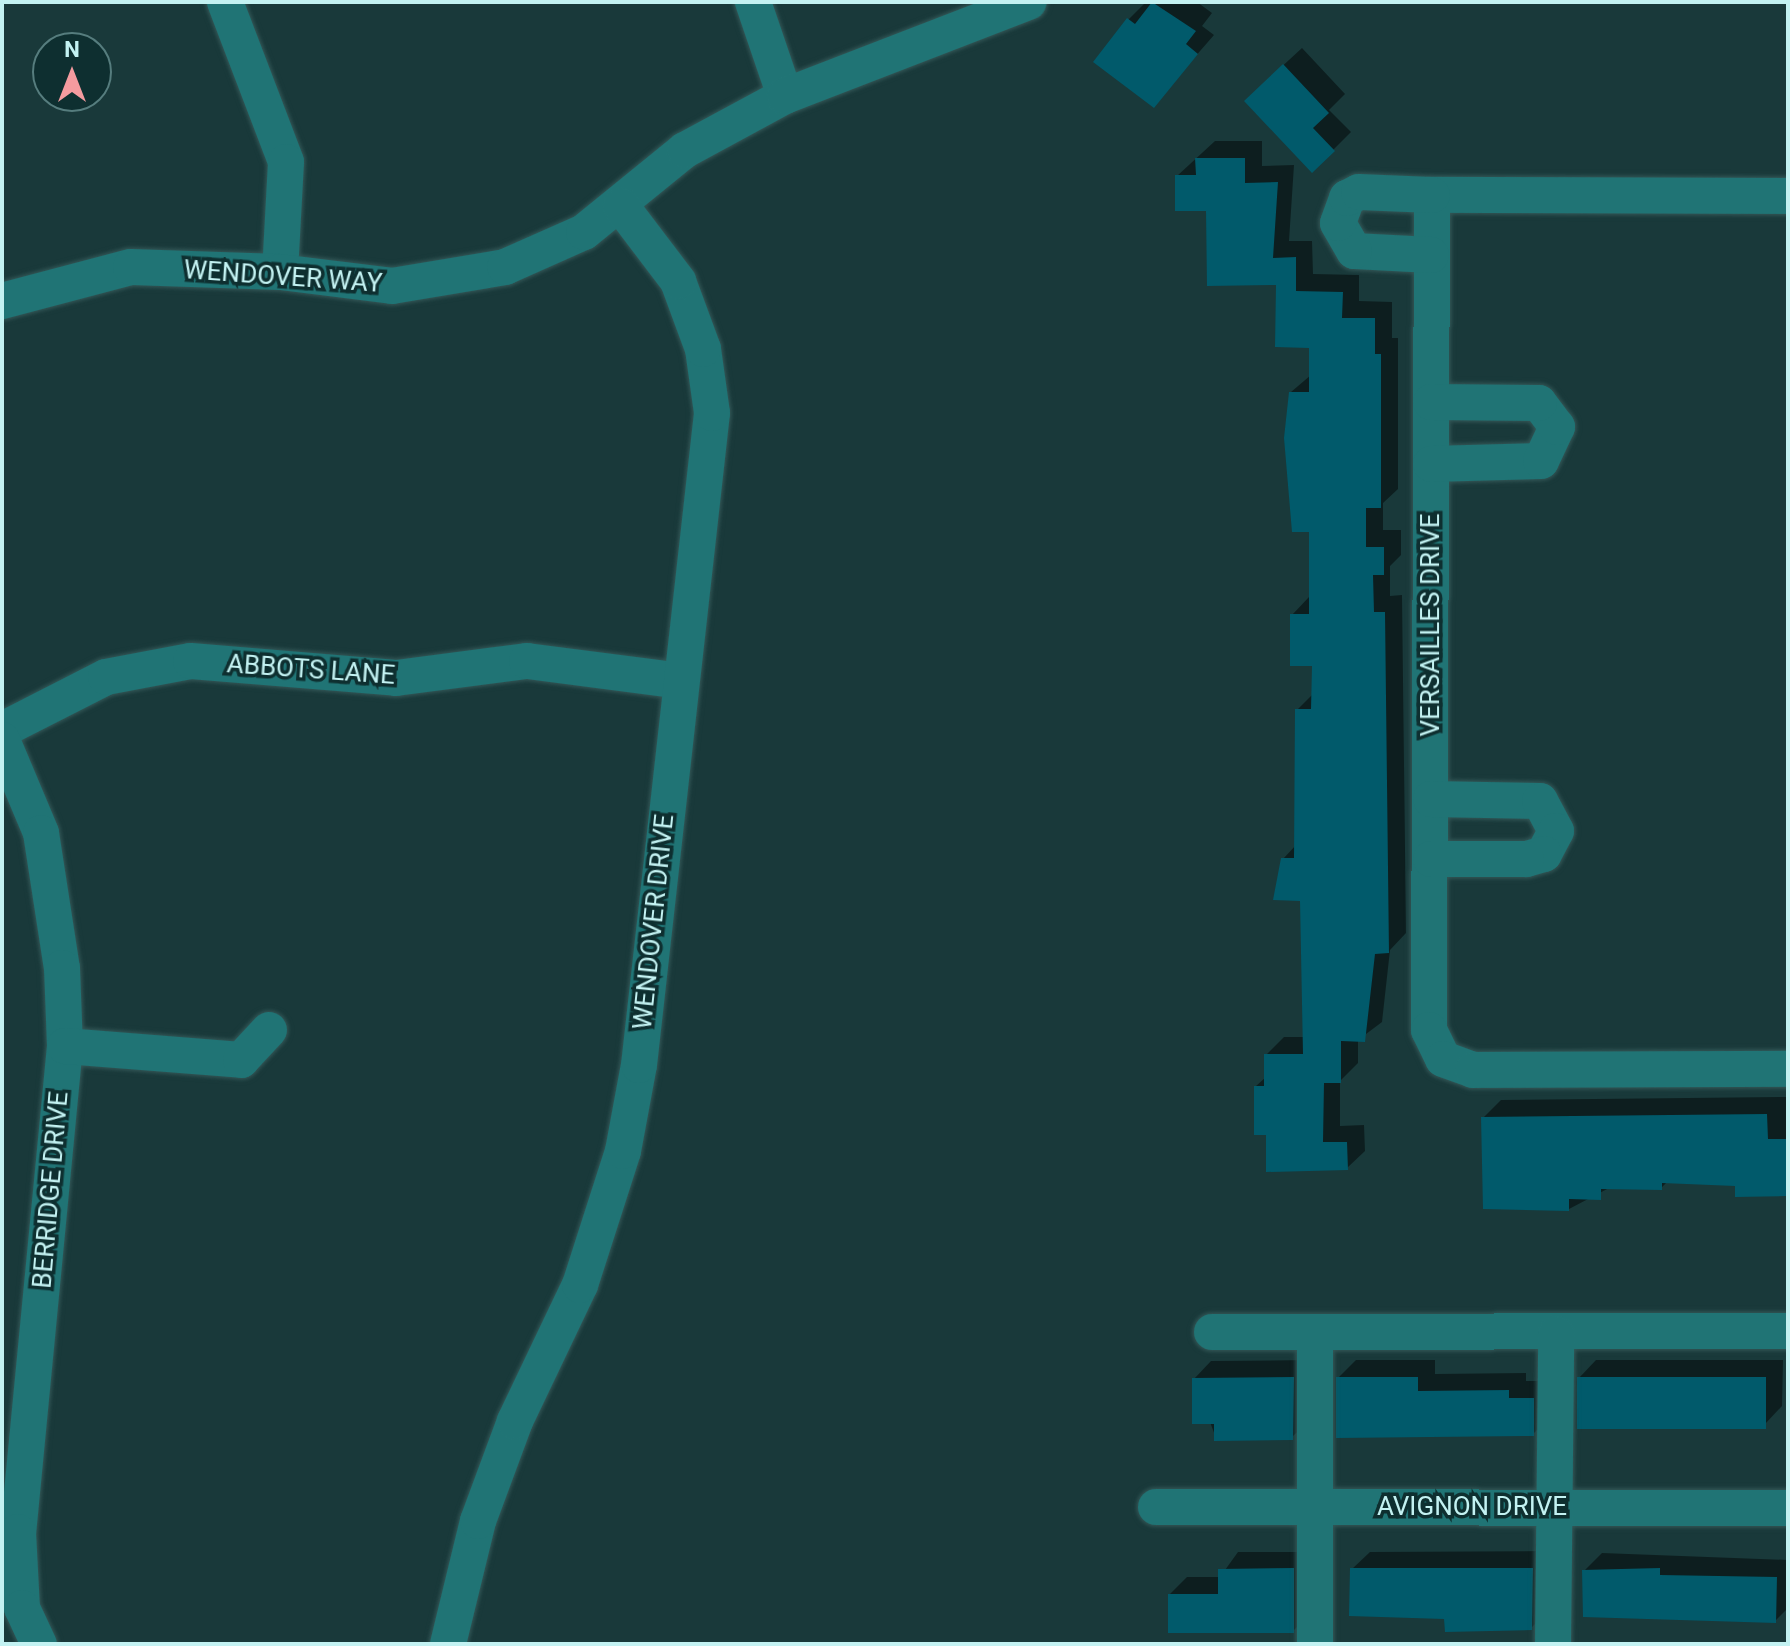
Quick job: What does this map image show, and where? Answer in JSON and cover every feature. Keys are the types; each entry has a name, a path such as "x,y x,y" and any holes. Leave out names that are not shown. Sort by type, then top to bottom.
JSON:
{"street":[{"path":"225,2 286,162 280,272"},
{"path":"753,2 785,96"},
{"name":"WENDOVER WAY","path":"2,301 131,267 280,272 392,286 505,267 584,232 621,206 685,150 785,96 1028,2"},
{"path":"1431,255 1354,251 1338,223 1347,198 1359,192 1788,196"},
{"name":"VERSAILLES DRIVE","path":"1432,195 1429,1030 1452,1066 1788,1069"},
{"name":"WENDOVER DRIVE","path":"453,1640 478,1521 515,1421 580,1285 623,1151 681,681 712,413 703,349 678,281 621,206"},
{"path":"1431,402 1539,403 1557,427 1541,461 1431,464"},
{"name":"ABBOTS LANE","path":"2,730 106,677 191,661 396,678 527,661 681,681"},
{"name":"BERRIDGE DRIVE","path":"2,740 41,833 54,893 65,1046 18,1532 22,1608 39,1644"},
{"path":"1431,799 1540,801 1556,831 1544,854 1526,859 1431,859"},
{"path":"65,1046 241,1060 269,1030"},
{"path":"1212,1332 1556,1334 1788,1331"},
{"path":"1315,1332 1315,1644"},
{"path":"1553,1644 1556,1334"},
{"name":"AVIGNON DRIVE","path":"1156,1507 1788,1508"}],"building":[{"path":"1152,2 1196,31 1186,44 1198,54 1154,108 1093,62 1127,18 1135,24"},
{"path":"1283,64 1329,113 1313,128 1335,151 1312,173 1244,101"},
{"path":"1195,158 1245,158 1245,183 1278,182 1273,258 1296,257 1296,291 1343,292 1342,318 1375,318 1375,354 1381,354 1381,508 1366,508 1366,547 1384,547 1384,575 1373,575 1374,612 1385,612 1389,953 1375,954 1365,1042 1341,1041 1341,1083 1324,1083 1323,1142 1347,1142 1348,1170 1266,1172 1266,1135 1254,1135 1254,1086 1264,1086 1264,1054 1303,1054 1300,901 1273,900 1281,858 1294,858 1295,709 1311,709 1312,666 1290,666 1290,614 1309,614 1309,532 1292,532 1284,438 1289,392 1309,392 1309,348 1275,347 1276,285 1207,286 1206,211 1175,211 1175,175 1196,175"},
{"path":"1767,1114 1768,1139 1786,1139 1787,1196 1735,1197 1735,1186 1662,1183 1662,1190 1601,1189 1601,1200 1569,1199 1569,1211 1483,1209 1481,1117"},
{"path":"1294,1377 1293,1440 1214,1441 1214,1424 1192,1424 1192,1378"},
{"path":"1336,1377 1418,1377 1418,1391 1509,1390 1509,1398 1534,1398 1534,1436 1336,1438"},
{"path":"1577,1377 1766,1377 1766,1429 1577,1429"},
{"path":"1294,1568 1294,1633 1168,1633 1168,1594 1218,1594 1218,1569"},
{"path":"1350,1568 1533,1568 1532,1630 1445,1632 1444,1619 1349,1616"},
{"path":"1660,1568 1660,1575 1777,1577 1776,1623 1583,1617 1582,1570"}]}
